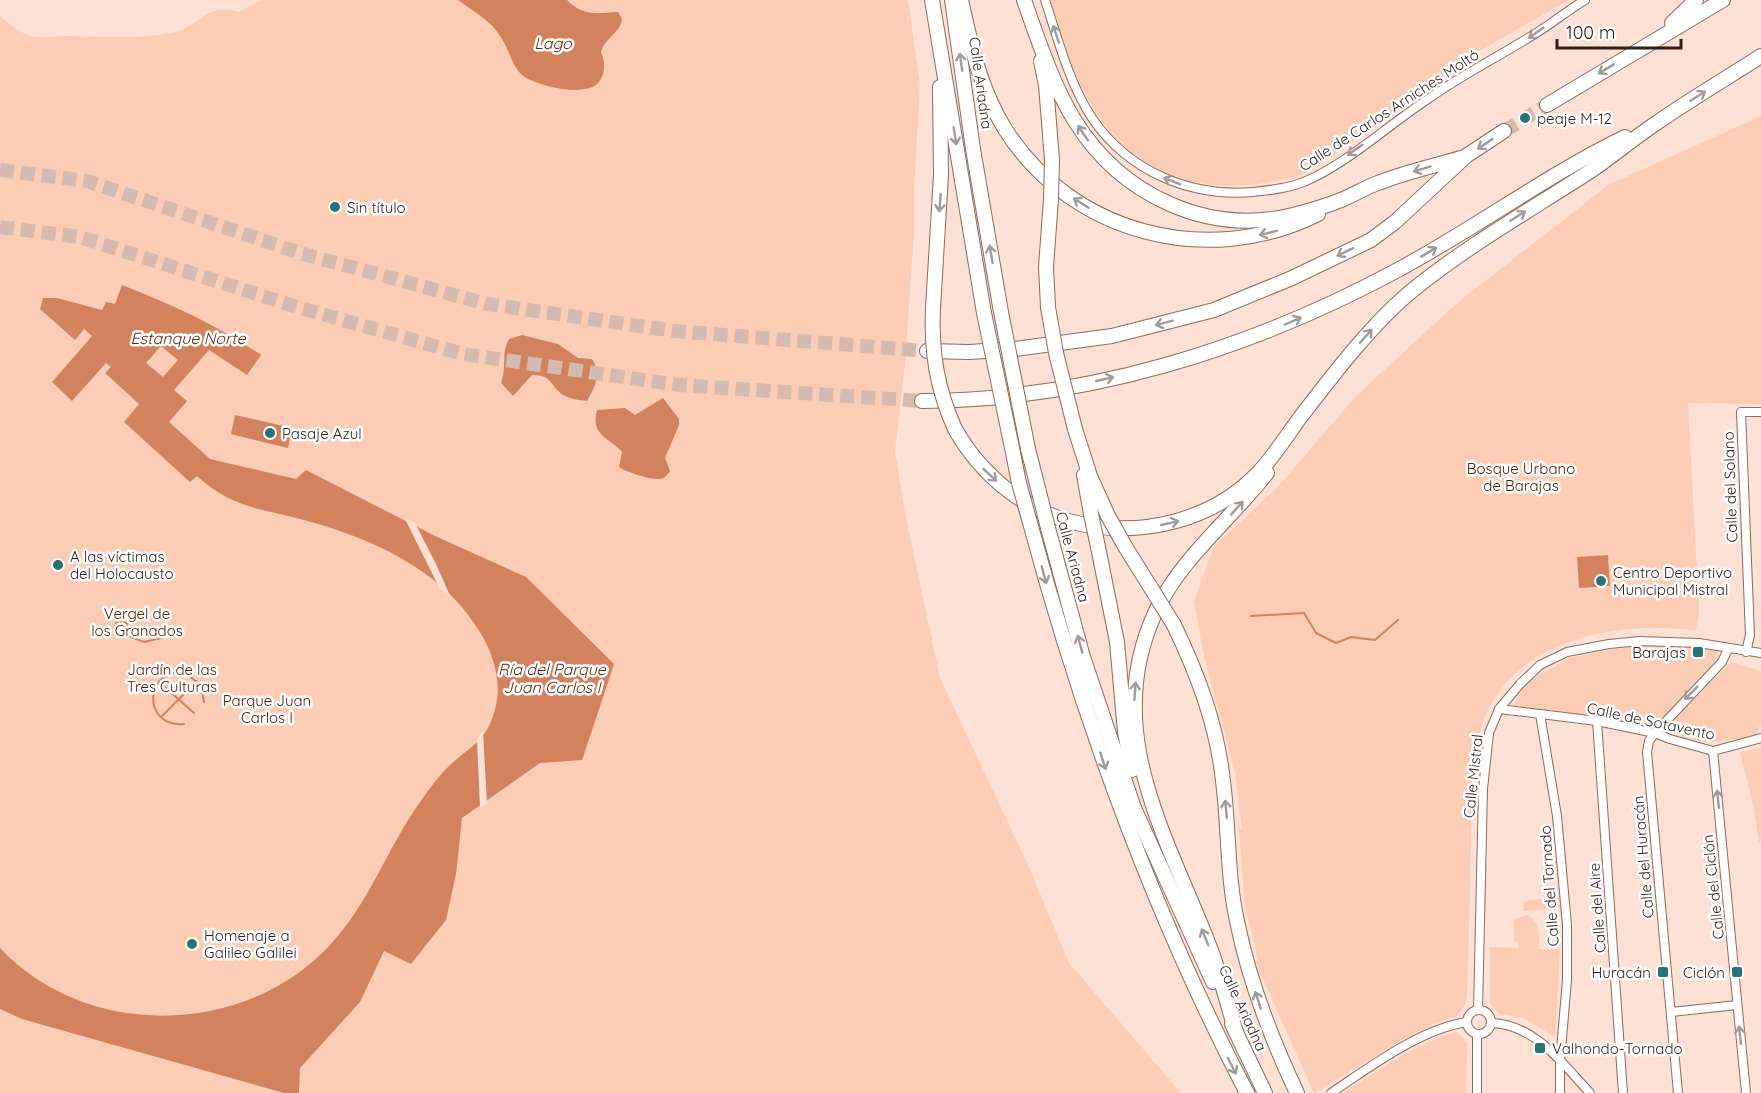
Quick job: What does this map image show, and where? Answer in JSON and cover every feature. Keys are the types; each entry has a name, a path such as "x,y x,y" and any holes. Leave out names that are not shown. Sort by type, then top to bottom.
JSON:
{"highway":[{"path":"932,0 984,313 1019,483 1057,619 1106,769 1132,839 1197,992 1246,1093"},
{"name":"Calle Ariadna","path":"952,0 1001,312 1028,449 1083,657 1108,735 1139,819 1266,1093"},
{"path":"961,0 979,75 1005,129 1046,179 1110,220 1136,229 1181,239 1226,240 1263,235 1286,228 1321,212 1340,200"},
{"path":"1024,0 1073,119 1086,139 1130,183 1155,198 1199,214 1224,219 1252,220 1292,215 1340,200 1379,182 1466,156"},
{"path":"1656,38 1696,0"},
{"path":"1547,105 1723,0"},
{"path":"1037,36 1046,85 1052,160 1046,267 1048,307 1056,353 1075,429 1117,642 1121,698 1129,755 1143,806 1182,914"},
{"path":"938,37 942,175 932,344 935,372 942,397 955,429 965,446 983,469 1007,490 1034,507 1065,522 1103,529 1130,529 1173,523 1229,497 1258,473 1366,335 1411,291 1460,254 1594,168 1657,122 1761,56"},
{"path":"922,401 1021,393 1098,381 1195,357 1276,327 1340,300 1396,271 1587,156 1657,122"},
{"path":"927,351 969,352 1015,349 1112,336 1214,310 1292,278 1371,240 1395,222 1466,156 1504,131"},
{"path":"1236,1032 1210,947 1157,821 1146,789 1136,738 1137,672 1156,611 1176,577 1254,489 1290,443 1329,382"},
{"path":"1075,429 1090,476 1108,516 1174,625 1196,671 1212,718 1223,780 1235,910 1242,943 1271,1038 1297,1093"}],"street":[{"name":"Calle de Carlos Arniches Moltó","path":"1045,0 1080,96 1093,118 1114,144 1132,160 1165,179 1182,185 1228,194 1292,186 1321,173 1465,73 1529,38 1585,0"},
{"name":"Calle del Solano","path":"1746,652 1750,635 1741,412 1761,412"},
{"name":"Calle Mistral","path":"1478,1010 1483,789 1489,734 1499,710 1520,684 1540,665 1567,652 1640,641 1699,643 1746,652"},
{"name":"Calle del Huracán","path":"1678,1093 1647,752 1649,741 1655,733 1722,662 1728,649"},
{"path":"1746,652 1761,653"},
{"path":"1746,652 1761,660"},
{"name":"Calle de Sotavento","path":"1499,710 1597,722 1655,733 1713,751 1761,738"},
{"name":"Calle del Tornado","path":"1540,714 1557,816 1568,925 1560,1093"},
{"name":"Calle del Aire","path":"1597,722 1623,1093"},
{"name":"Calle del Ciclón","path":"1713,751 1746,1093"},
{"path":"1671,1012 1737,1005"},
{"path":"1478,1010 1487,1014 1491,1023 1488,1030 1478,1034 1469,1030 1467,1022 1471,1013 1478,1010"},
{"path":"1331,1093 1412,1041 1452,1024 1467,1022"},
{"path":"1491,1023 1509,1025 1522,1030 1543,1044 1590,1093"},
{"path":"1477,1093 1478,1034"}],"green space":[{"path":"261,0 908,0 920,85 914,233 905,364 895,451 905,513 940,678 1029,867 1069,963 1181,1093 0,1093 0,16 18,30 35,37 150,36 184,29 211,12 228,10 239,12"},
{"path":"1050,0 1569,0 1465,59 1314,170 1281,180 1249,185 1218,185 1188,180 1160,170 1134,154 1111,132 1090,103 1077,79"},
{"name":"Bosque Urbano de Barajas","path":"1761,116 1761,404 1688,403 1699,610 1696,630 1642,628 1589,636 1541,654 1503,686 1489,708 1479,735 1474,760 1468,976 1465,1005 1456,1017 1445,1019 1407,1037 1314,1093 1258,968 1255,945 1245,907 1239,829 1242,829 1235,772 1203,652 1194,601 1214,546 1275,490 1356,396 1457,303 1608,185"},
{"path":"1642,644 1694,646 1717,650 1720,658 1655,733 1510,711 1527,682 1569,658"},
{"path":"1731,662 1761,671 1761,722 1757,734 1725,741 1706,742 1685,738 1674,733 1673,723 1677,717"},
{"path":"1761,747 1761,839 1759,843 1754,808 1740,752"},
{"path":"1559,897 1560,908 1523,911 1524,901"},
{"path":"1527,915 1537,925 1539,949 1560,949 1555,1037 1524,1018 1499,1014 1490,1003 1490,947 1518,948 1518,942 1514,941 1514,919"},
{"path":"1457,1032 1467,1043 1466,1093 1344,1093 1413,1050"}],"water":[{"name":"Lago","path":"458,0 567,0 585,12 618,12 622,19 619,28 601,52 604,67 599,82 593,87 584,89 561,89 538,83 522,75 492,26"},
{"name":"Ría del Parque Juan Carlos I","path":"122,285 193,316 261,355 247,375 209,350 174,390 187,401 169,422 210,459 296,479 306,470 435,536 526,577 614,664 582,760 540,763 462,818 456,874 446,920 411,964 384,951 360,1002 300,1068 299,1093 284,1093 22,1019 0,1009 0,948 35,978 76,999 119,1012 165,1016 210,1011 254,998 294,976 329,946 343,930 428,790 448,767 484,735 496,705 497,676 491,656 478,629 444,589 424,572 402,558 354,536 329,527 247,506 222,494 197,476 190,482 124,422 139,404 105,373 111,367 106,363 72,401 52,382 92,336 84,329 75,340 40,309 43,298 57,298 102,310 106,302 115,304","holes":["161,346 178,360 163,377 146,363"]},
{"path":"522,335 558,344 578,358 592,359 597,375 595,386 587,401 563,395 547,379 539,375 532,375 513,396 501,383 505,350 509,339"},
{"path":"663,398 679,419 679,425 665,458 670,471 664,478 654,479 619,467 622,452 598,431 597,410 625,408 635,415"},
{"path":"235,415 292,428 288,448 231,434"},
{"path":"1608,555 1610,586 1579,588 1577,557"}],"pier":[{"path":"404,517 416,525 451,598 440,589"},
{"path":"483,731 487,804 480,808 477,739"}],"waterway":[{"path":"1251,616 1304,613 1316,633 1336,643 1351,637 1375,640 1398,620"},
{"path":"121,626 124,627 121,623 118,625 123,631 126,630 127,624 122,620 117,622 114,628 144,642 169,634"},
{"path":"184,724 170,723 160,717 155,708 153,697 162,679 173,674 187,674 201,686 204,702"},
{"path":"161,717 197,681"},
{"path":"159,682 194,713"}],"tunnel":[{"path":"1504,131 1547,105"},
{"path":"0,170 87,181 300,253 487,304 675,331 927,351"},
{"path":"0,227 80,237 297,307 463,354 679,385 922,401"}],"place":[{"name":"peaje M-12","path":"1525,118"},
{"name":"Sin título","path":"335,207"},
{"name":"Pasaje Azul","path":"270,433"},
{"name":"A las víctimas del Holocausto","path":"58,565"},
{"name":"Centro Deportivo Municipal Mistral","path":"1601,581"},
{"name":"Barajas","path":"1698,652"},
{"name":"Homenaje a Galileo Galilei","path":"192,944"},
{"name":"Huracán","path":"1663,972"},
{"name":"Ciclón","path":"1737,972"},
{"name":"Valhondo-Tornado","path":"1540,1048"}],"water label":[{"name":"Estanque Norte","path":"188,338"}],"park label":[{"name":"Vergel de los Granados","path":"137,622"},
{"name":"Jardín de las Tres Culturas","path":"172,678"},
{"name":"Parque Juan Carlos I","path":"267,708"}]}
